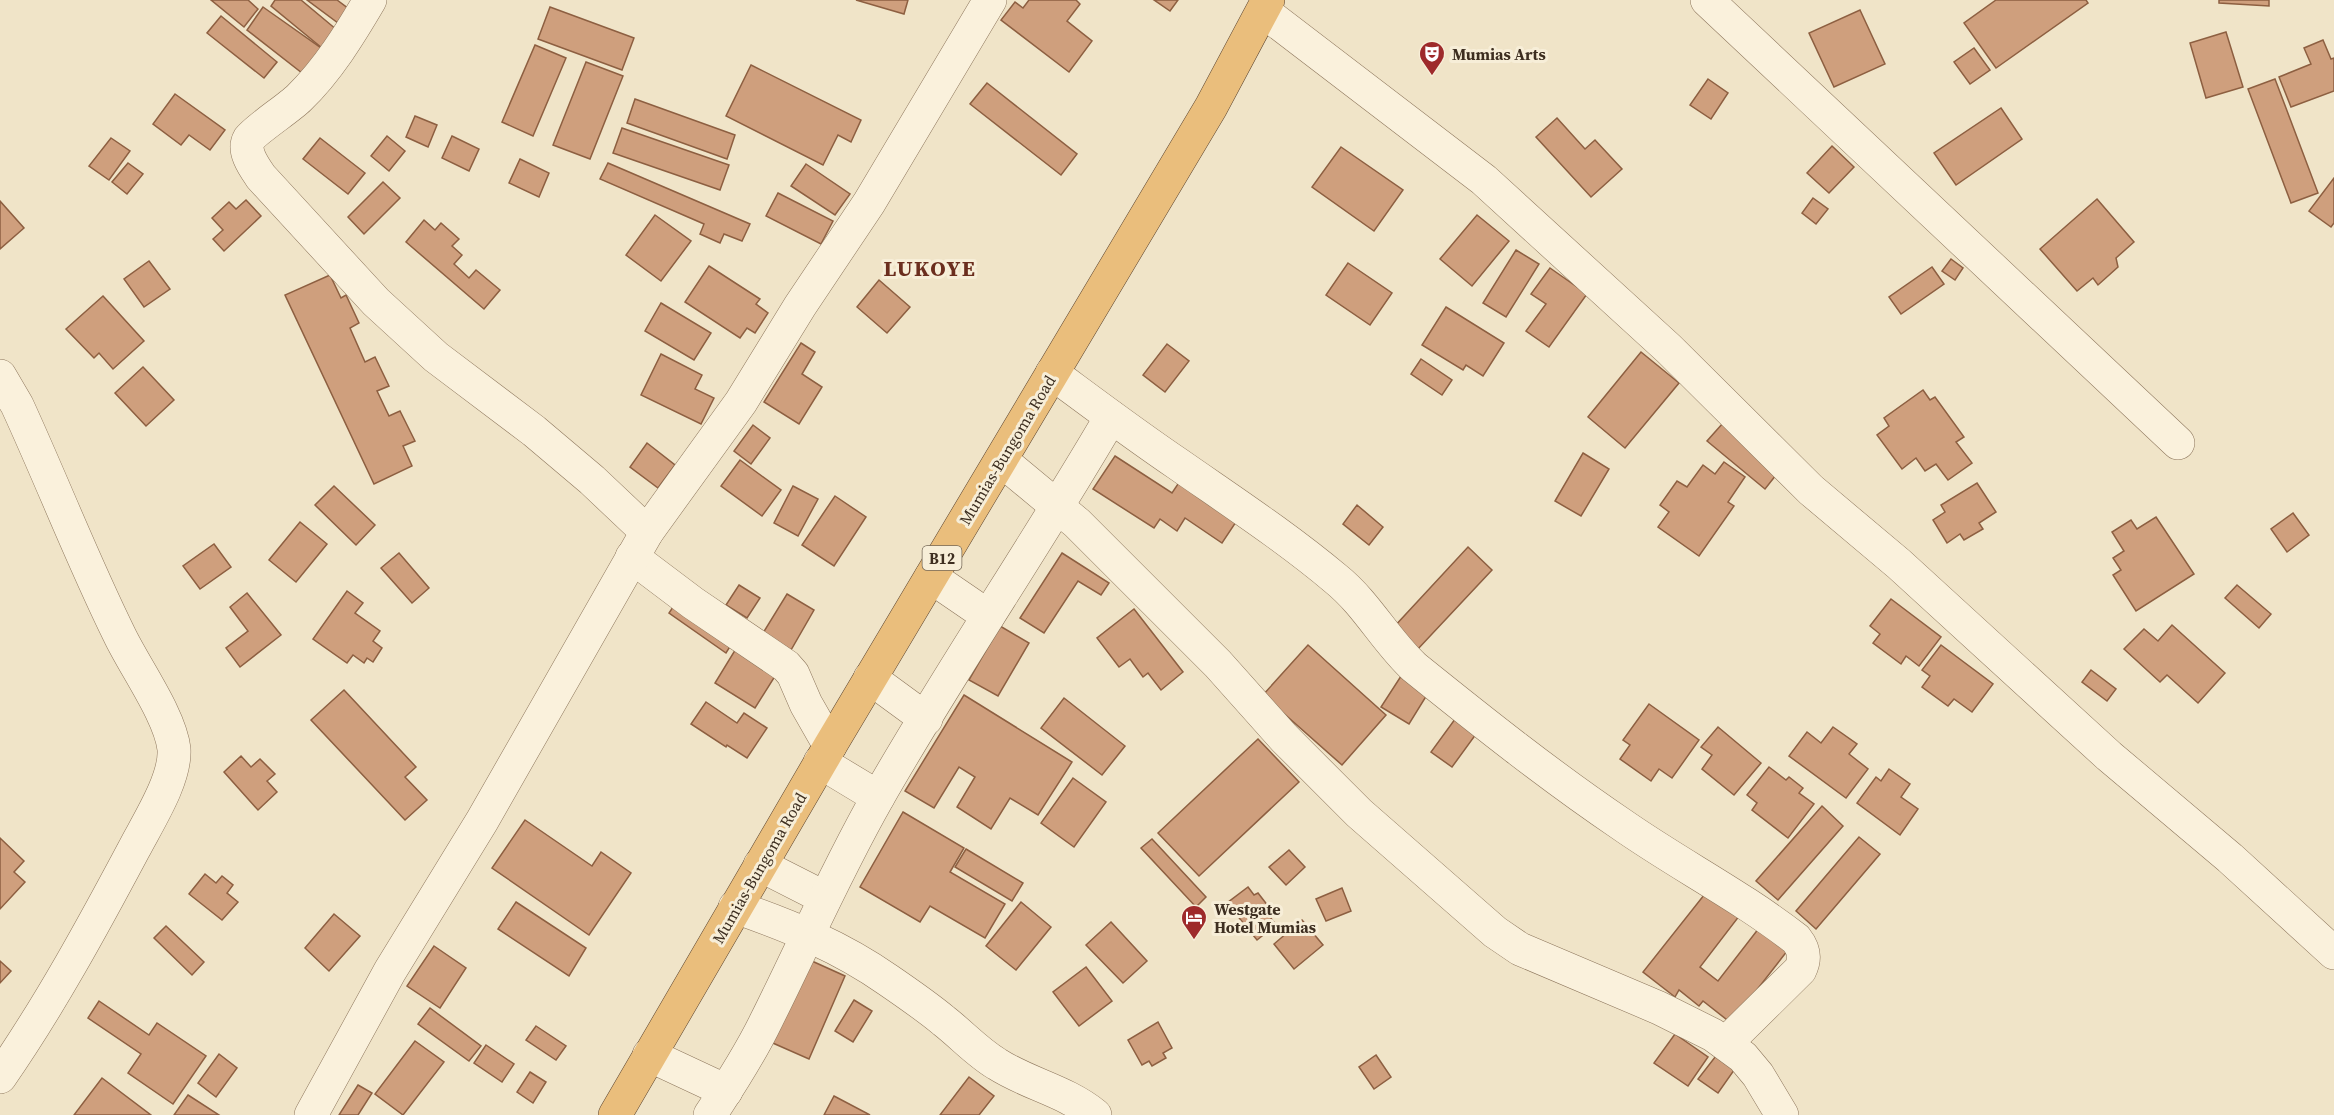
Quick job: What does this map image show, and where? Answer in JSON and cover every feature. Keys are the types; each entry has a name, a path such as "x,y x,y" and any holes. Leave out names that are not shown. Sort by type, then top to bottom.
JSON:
{"highway":[{"name":"Mumias-Bungoma Road","path":"615,1115 825,754 1211,106 1266,5"}],"street":[{"path":"370,0 354,28 317,78 289,107 250,139 248,148 252,164 261,177 376,302 436,357 534,431 592,480 640,545 693,603 786,666 794,674 825,754 878,797"},
{"path":"311,1115 390,971 482,821 640,545 741,402 800,306 869,202 990,0"},
{"path":"1707,0 2178,443"},
{"path":"1266,5 1484,180 1669,349 1751,433 1811,490 1899,564 2109,756 2230,858 2334,953"},
{"path":"1052,373 1111,417 1281,535 1338,580 1408,661 1565,785 1622,825 1717,884 1796,939 1804,953 1800,970 1726,1043"},
{"path":"0,376 18,405 119,634 162,715 174,748 173,765 152,815 107,899 0,1077"},
{"path":"649,1055 718,1103 765,1023 825,898 878,797 988,616 1059,507 1111,417"},
{"path":"1001,460 1077,523 1210,656 1284,738 1359,813 1495,932 1520,949 1668,1012 1726,1043 1743,1057 1758,1075 1782,1115"},
{"path":"931,577 988,616"},
{"path":"870,678 926,718"},
{"path":"760,866 825,898"},
{"path":"735,907 840,949 887,979 944,1021 995,1063 1014,1074 1065,1095 1095,1115"}],"building":[{"path":"211,0 248,0 258,9 244,27"},
{"path":"275,0 301,0 337,30 322,48 271,6"},
{"path":"307,0 337,0 349,9 338,23"},
{"path":"856,0 908,0 904,14"},
{"path":"1029,0 1076,0 1080,4 1067,21 1092,41 1069,72 1001,20 1015,2 1023,8"},
{"path":"1154,0 1178,0 1170,11"},
{"path":"1996,0 2086,0 2088,3 1996,68 1964,23"},
{"path":"2219,0 2269,0 2269,6 2219,3"},
{"path":"263,7 321,48 302,73 247,30"},
{"path":"550,7 634,38 622,70 538,39"},
{"path":"1860,10 1885,64 1834,87 1809,33"},
{"path":"221,16 277,62 264,78 207,33"},
{"path":"2226,32 2243,87 2206,98 2190,43"},
{"path":"2323,40 2331,59 2334,58 2334,91 2291,107 2279,77 2311,64 2304,48"},
{"path":"535,45 566,58 533,136 502,122"},
{"path":"1974,48 1990,70 1970,84 1954,62"},
{"path":"586,62 623,76 590,159 553,145"},
{"path":"751,65 861,120 851,142 838,135 823,165 726,116"},
{"path":"1708,79 1728,93 1711,119 1690,105"},
{"path":"2275,79 2318,193 2291,203 2248,89"},
{"path":"987,83 1077,154 1061,175 970,104"},
{"path":"175,94 225,130 210,150 189,135 181,145 153,124"},
{"path":"635,99 735,135 727,159 627,123"},
{"path":"2001,108 2022,139 1956,185 1934,153"},
{"path":"415,116 437,125 428,147 406,137"},
{"path":"1557,118 1585,149 1595,140 1622,169 1591,197 1536,137"},
{"path":"622,128 729,165 720,190 613,153"},
{"path":"387,136 405,151 389,171 371,156"},
{"path":"452,136 479,149 469,171 442,158"},
{"path":"111,138 130,151 109,180 89,166"},
{"path":"320,138 365,173 348,194 303,159"},
{"path":"1832,146 1854,167 1829,193 1807,173"},
{"path":"1341,147 1403,190 1374,231 1312,187"},
{"path":"520,159 549,173 539,197 509,183"},
{"path":"128,163 143,174 127,194 112,182"},
{"path":"608,163 750,224 742,241 724,234 720,243 700,234 704,224 600,179"},
{"path":"806,164 850,194 835,215 791,186"},
{"path":"2334,178 2334,223 2331,227 2309,211"},
{"path":"383,182 400,198 364,234 348,217"},
{"path":"778,193 833,221 821,244 766,216"},
{"path":"1813,198 1828,209 1816,224 1802,213"},
{"path":"2097,199 2134,242 2116,258 2118,267 2098,285 2093,278 2077,291 2040,249"},
{"path":"246,200 261,216 224,251 213,239 223,230 212,218 229,202 236,209"},
{"path":"0,201 24,228 0,249"},
{"path":"655,215 691,241 661,281 626,255"},
{"path":"1477,215 1509,241 1472,286 1440,259"},
{"path":"424,220 435,230 441,223 459,239 452,246 462,255 454,264 469,278 476,270 500,290 484,309 406,242"},
{"path":"1516,250 1539,264 1506,317 1483,303"},
{"path":"1951,259 1963,268 1955,280 1942,271"},
{"path":"149,261 170,289 144,307 124,279"},
{"path":"1348,263 1392,293 1370,325 1326,295"},
{"path":"709,266 760,299 756,304 768,313 755,333 747,328 740,338 685,302"},
{"path":"1932,267 1944,284 1901,314 1889,297"},
{"path":"1550,268 1587,294 1549,347 1526,331 1546,304 1531,294"},
{"path":"330,275 341,298 346,295 359,323 350,328 365,362 375,357 389,386 377,391 389,416 400,411 415,441 403,446 412,466 374,484 285,295"},
{"path":"879,280 910,307 887,333 857,307"},
{"path":"103,296 144,341 113,369 99,353 94,358 66,329"},
{"path":"661,303 711,333 694,360 645,331"},
{"path":"1446,307 1504,343 1483,376 1466,365 1463,370 1422,345"},
{"path":"801,343 815,352 802,374 822,387 799,424 764,402"},
{"path":"1167,344 1189,361 1165,392 1143,375"},
{"path":"1641,352 1679,383 1625,448 1588,417"},
{"path":"661,354 702,375 695,389 714,398 701,424 641,395"},
{"path":"1421,359 1452,380 1442,395 1411,374"},
{"path":"143,367 174,400 146,426 115,393"},
{"path":"1923,390 1930,400 1935,397 1964,437 1956,442 1972,463 1948,480 1936,464 1925,471 1916,458 1902,469 1877,435 1889,426 1884,418"},
{"path":"1723,423 1780,470 1765,489 1707,441"},
{"path":"753,425 770,438 751,464 734,451"},
{"path":"647,443 675,465 658,488 630,467"},
{"path":"1583,453 1609,469 1581,516 1555,501"},
{"path":"1115,456 1172,493 1182,478 1236,522 1222,543 1185,518 1177,531 1160,519 1154,528 1093,489"},
{"path":"740,460 781,490 762,516 721,486"},
{"path":"1724,462 1745,477 1728,502 1734,506 1699,556 1658,527 1669,512 1660,505 1677,481 1687,487 1703,465 1715,474"},
{"path":"1977,483 1996,512 1979,523 1983,529 1964,540 1960,534 1947,543 1933,520 1945,512 1941,505"},
{"path":"334,486 375,525 356,545 315,505"},
{"path":"793,486 818,499 798,536 774,523"},
{"path":"835,496 866,517 834,566 802,545"},
{"path":"1357,505 1383,527 1369,545 1343,524"},
{"path":"2293,513 2309,535 2287,552 2271,529"},
{"path":"2156,517 2194,574 2136,611 2113,575 2121,570 2113,558 2124,551 2112,532 2131,520 2137,529"},
{"path":"300,522 327,544 296,582 269,560"},
{"path":"214,544 231,567 200,589 183,566"},
{"path":"1468,547 1492,570 1417,650 1393,628"},
{"path":"399,553 429,588 412,603 381,568"},
{"path":"1062,553 1109,583 1101,595 1078,581 1044,633 1020,618"},
{"path":"739,585 760,598 747,618 726,605"},
{"path":"2237,585 2271,614 2259,628 2225,598"},
{"path":"347,591 363,603 355,613 380,631 373,641 382,648 373,662 367,658 364,663 353,655 347,663 313,639"},
{"path":"247,593 281,635 240,667 226,648 248,631 230,607"},
{"path":"787,594 814,610 791,650 763,633"},
{"path":"679,598 736,637 726,653 669,613"},
{"path":"1891,599 1941,637 1919,666 1906,656 1901,664 1873,643 1880,634 1870,626"},
{"path":"1134,609 1183,672 1161,690 1148,673 1143,677 1130,659 1119,667 1097,638"},
{"path":"2172,625 2225,673 2198,703 2167,675 2160,682 2124,649 2144,629 2158,641"},
{"path":"1000,626 1029,643 998,696 969,680"},
{"path":"1308,645 1386,715 1342,765 1263,695"},
{"path":"1941,645 1993,684 1972,712 1954,699 1948,706 1922,687 1930,676 1922,670"},
{"path":"737,647 777,673 755,708 715,683"},
{"path":"2091,670 2116,689 2107,701 2082,682"},
{"path":"1403,673 1430,690 1409,724 1381,707"},
{"path":"344,690 416,767 405,777 427,800 405,820 311,720"},
{"path":"964,695 1072,762 1038,815 1010,798 991,829 957,807 975,777 959,767 934,808 905,791"},
{"path":"1064,698 1125,746 1102,775 1041,728"},
{"path":"706,702 737,723 744,713 767,728 747,758 691,724"},
{"path":"1649,704 1699,740 1672,778 1659,769 1651,781 1620,759 1630,745 1623,740"},
{"path":"1458,715 1479,730 1452,767 1431,752"},
{"path":"1718,727 1761,763 1734,795 1702,769 1712,755 1701,747"},
{"path":"1833,727 1857,744 1849,754 1868,769 1846,798 1789,756 1807,732 1821,743"},
{"path":"1258,739 1299,782 1199,876 1158,833"},
{"path":"241,756 251,767 260,759 275,774 267,781 277,792 258,810 224,772"},
{"path":"1769,767 1786,780 1789,777 1803,788 1799,793 1814,804 1788,838 1752,810 1757,803 1747,795"},
{"path":"1889,769 1910,784 1901,797 1918,809 1900,835 1857,803 1876,777 1881,781"},
{"path":"1073,778 1106,802 1074,847 1041,823"},
{"path":"1822,806 1843,826 1778,900 1756,881"},
{"path":"903,812 964,848 950,872 1005,904 985,938 930,906 920,922 860,887"},
{"path":"525,820 592,866 601,852 631,873 589,935 492,868"},
{"path":"1859,837 1880,854 1816,929 1796,911"},
{"path":"0,838 24,861 14,872 25,882 0,909"},
{"path":"1152,839 1206,897 1196,907 1141,848"},
{"path":"966,849 1023,883 1012,901 955,867"},
{"path":"1289,850 1305,867 1286,885 1269,867"},
{"path":"205,874 216,883 222,876 233,885 227,893 238,902 222,920 189,894"},
{"path":"1248,887 1254,895 1258,893 1272,911 1268,914 1276,925 1257,940 1227,903"},
{"path":"1342,888 1351,911 1326,921 1316,899"},
{"path":"1708,890 1740,915 1700,967 1718,981 1759,928 1788,950 1731,1023 1703,1001 1699,1006 1679,990 1675,997 1643,972"},
{"path":"516,902 586,948 569,976 498,929"},
{"path":"1021,902 1051,927 1016,970 986,946"},
{"path":"334,914 360,936 329,971 305,948"},
{"path":"1302,920 1323,945 1294,969 1274,944"},
{"path":"1111,922 1147,961 1123,983 1086,945"},
{"path":"166,926 204,962 192,975 154,938"},
{"path":"434,946 466,968 440,1008 407,986"},
{"path":"803,957 845,976 809,1059 766,1040"},
{"path":"0,961 11,971 0,983"},
{"path":"1086,967 1112,1001 1079,1026 1053,992"},
{"path":"854,1000 872,1011 853,1042 835,1031"},
{"path":"99,1001 149,1035 157,1023 206,1056 173,1104 128,1073 141,1054 88,1018"},
{"path":"430,1008 481,1046 469,1061 418,1024"},
{"path":"1158,1022 1172,1048 1163,1053 1166,1058 1152,1066 1149,1061 1142,1065 1128,1040"},
{"path":"536,1026 566,1046 556,1060 526,1040"},
{"path":"1675,1034 1708,1057 1688,1086 1654,1063"},
{"path":"415,1041 444,1062 403,1115 375,1094"},
{"path":"486,1045 514,1064 502,1082 474,1063"},
{"path":"1719,1052 1737,1066 1718,1093 1698,1079"},
{"path":"219,1054 237,1068 216,1097 198,1083"},
{"path":"1376,1055 1391,1077 1374,1089 1359,1067"},
{"path":"530,1072 546,1082 533,1103 517,1092"},
{"path":"969,1077 994,1096 979,1115 940,1115"},
{"path":"102,1078 151,1115 74,1115"},
{"path":"358,1085 372,1093 358,1115 339,1115"},
{"path":"188,1095 219,1115 174,1115"},
{"path":"834,1096 870,1115 824,1115"}],"place":[{"name":"Mumias Arts","path":"1432,77"},
{"name":"Westgate Hotel Mumias","path":"1194,941"}],"district":[{"name":"LUKOYE","path":"930,268"}]}
